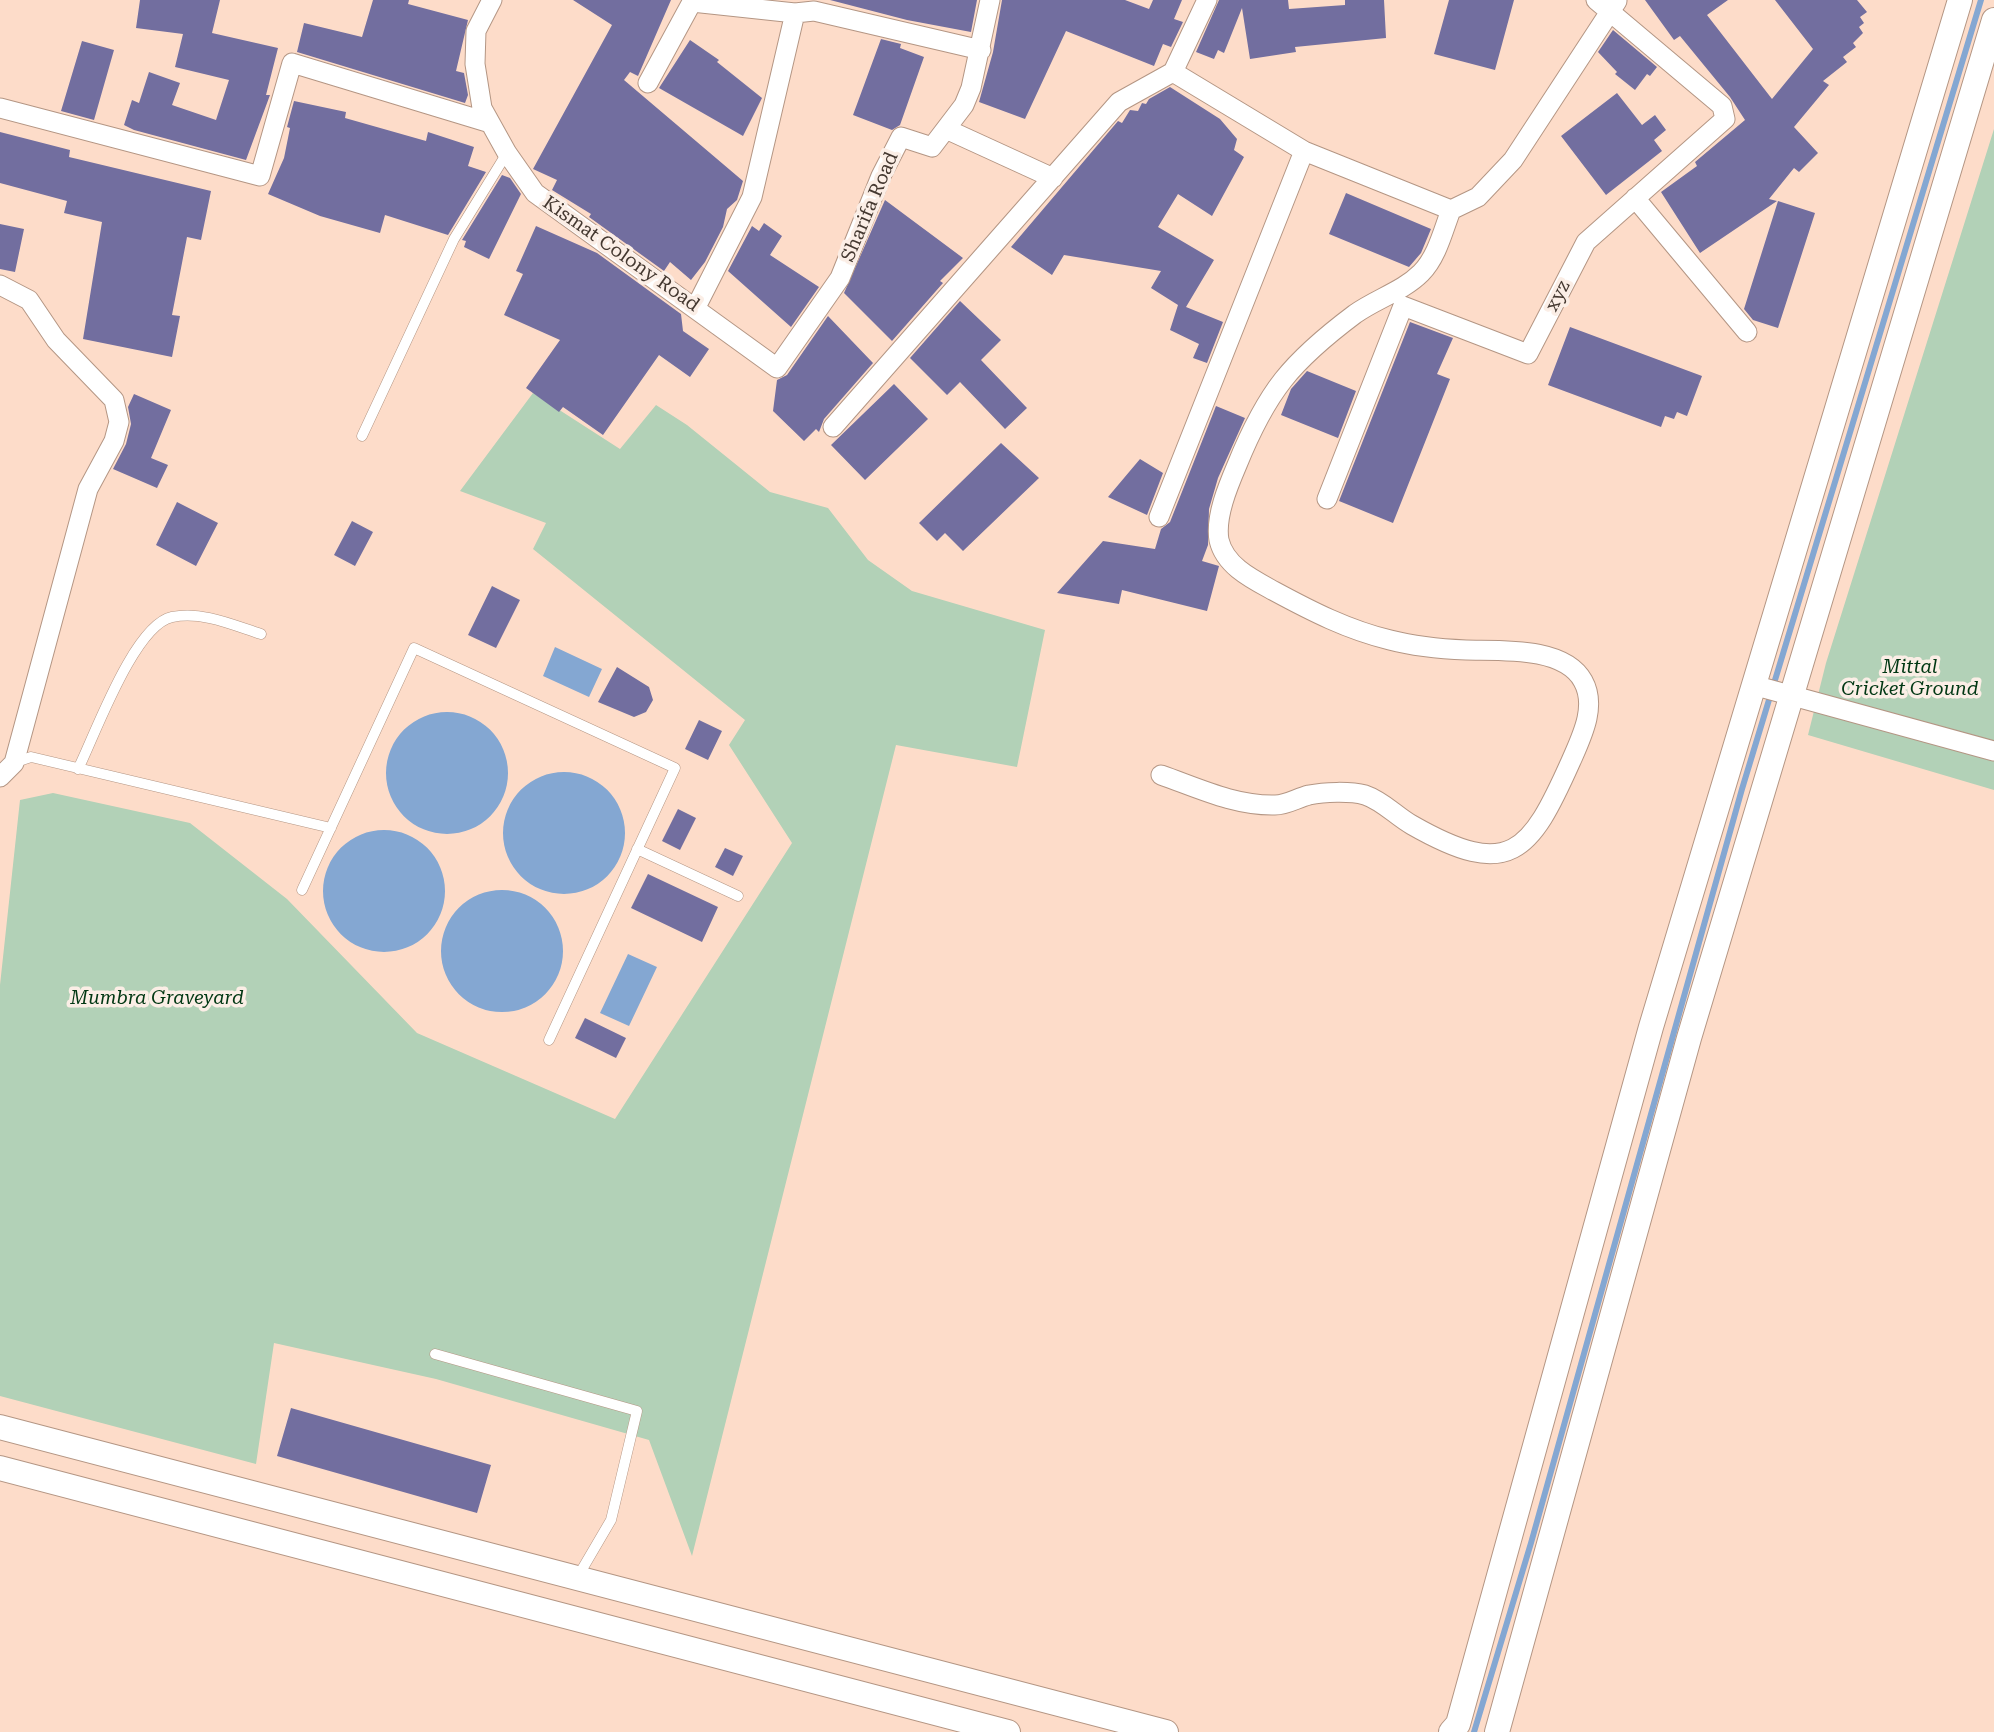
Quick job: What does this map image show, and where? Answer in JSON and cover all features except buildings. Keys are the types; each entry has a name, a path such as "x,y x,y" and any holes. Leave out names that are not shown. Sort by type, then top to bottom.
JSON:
{"street":[{"name":"Kismat Colony Road","path":"492,0 476,31 475,64 482,108 507,153 535,193 777,368"},
{"name":"Sharifa Road","path":"777,368 840,278 881,176 901,137 932,147 971,88 990,0"},
{"path":"833,428 1119,102 1173,72 1207,0"},
{"path":"1497,1732 1689,1038 1772,690 1960,0"},
{"path":"648,83 692,2 795,13 814,11 981,50"},
{"path":"1161,775 1245,804 1281,805 1310,795 1364,795 1438,839 1489,856 1513,852 1531,837 1552,802 1584,730 1589,704 1585,683 1575,669 1552,658 1515,649 1440,647 1392,641 1352,629 1319,615 1236,568 1219,540 1219,525 1230,481 1264,404 1293,365 1357,312 1412,281 1424,270 1451,210 1478,197 1513,160 1608,4"},
{"name":"xyz","path":"1328,499 1403,306 1528,354 1586,242 1725,119 1722,106 1608,4"},
{"path":"696,307 752,197 795,13"},
{"path":"1451,1732 1458,1724 1647,1040 1772,690 1994,20"},
{"path":"0,108 260,176 292,63 490,123"},
{"path":"1173,72 1304,150 1451,210"},
{"path":"946,129 1053,178"},
{"path":"1159,517 1304,150"},
{"path":"1635,198 1747,332"},
{"path":"0,285 29,300 56,340 114,400 119,422 114,441 88,489 7,770"},
{"path":"1772,690 1994,751"},
{"path":"0,1427 1166,1732"},
{"path":"0,1468 1008,1732"}],"lane":[{"path":"362,436 454,239 507,153"},
{"path":"78,769 137,647 155,626 171,617 209,617 261,634"},
{"path":"302,890 414,648 674,768 549,1040"},
{"path":"7,770 19,758 31,757 331,828"},
{"path":"637,849 738,896"},
{"path":"435,1354 637,1411 611,1520 576,1578"}],"green space":[{"name":"Mittal Cricket Ground","path":"1994,129 1994,790 1808,735 1826,663"},
{"name":"Mumbra Graveyard","path":"533,393 620,449 656,405 687,425 770,492 828,508 868,560 912,591 1045,630 1017,767 896,745 692,1556 649,1440 436,1379 274,1343 256,1464 0,1396 0,985 20,800 53,793 190,823 287,899 417,1033 615,1119 792,843 729,745 745,720 533,549 546,523 460,491"}],"water":[{"path":"555,647 602,669 589,697 543,676"},
{"path":"447,712 470,717 490,730 503,750 508,773 503,796 490,816 470,829 447,834 424,829 404,816 391,796 386,773 391,750 404,730 424,717"},
{"path":"564,772 587,777 607,790 620,810 625,833 620,856 607,876 587,889 564,894 541,889 521,876 508,856 503,833 508,810 521,790 541,777"},
{"path":"384,830 407,835 427,848 440,868 445,891 440,914 427,934 407,947 384,952 361,947 341,934 328,914 323,891 328,868 341,848 361,835"},
{"path":"502,890 525,895 545,908 558,928 563,951 558,974 545,994 525,1007 502,1012 479,1007 459,994 446,974 441,951 446,928 459,908 479,895"},
{"path":"628,954 657,967 629,1026 600,1013"}],"waterway":[{"path":"1474,1732 1531,1543 1742,789 1981,0"}]}
